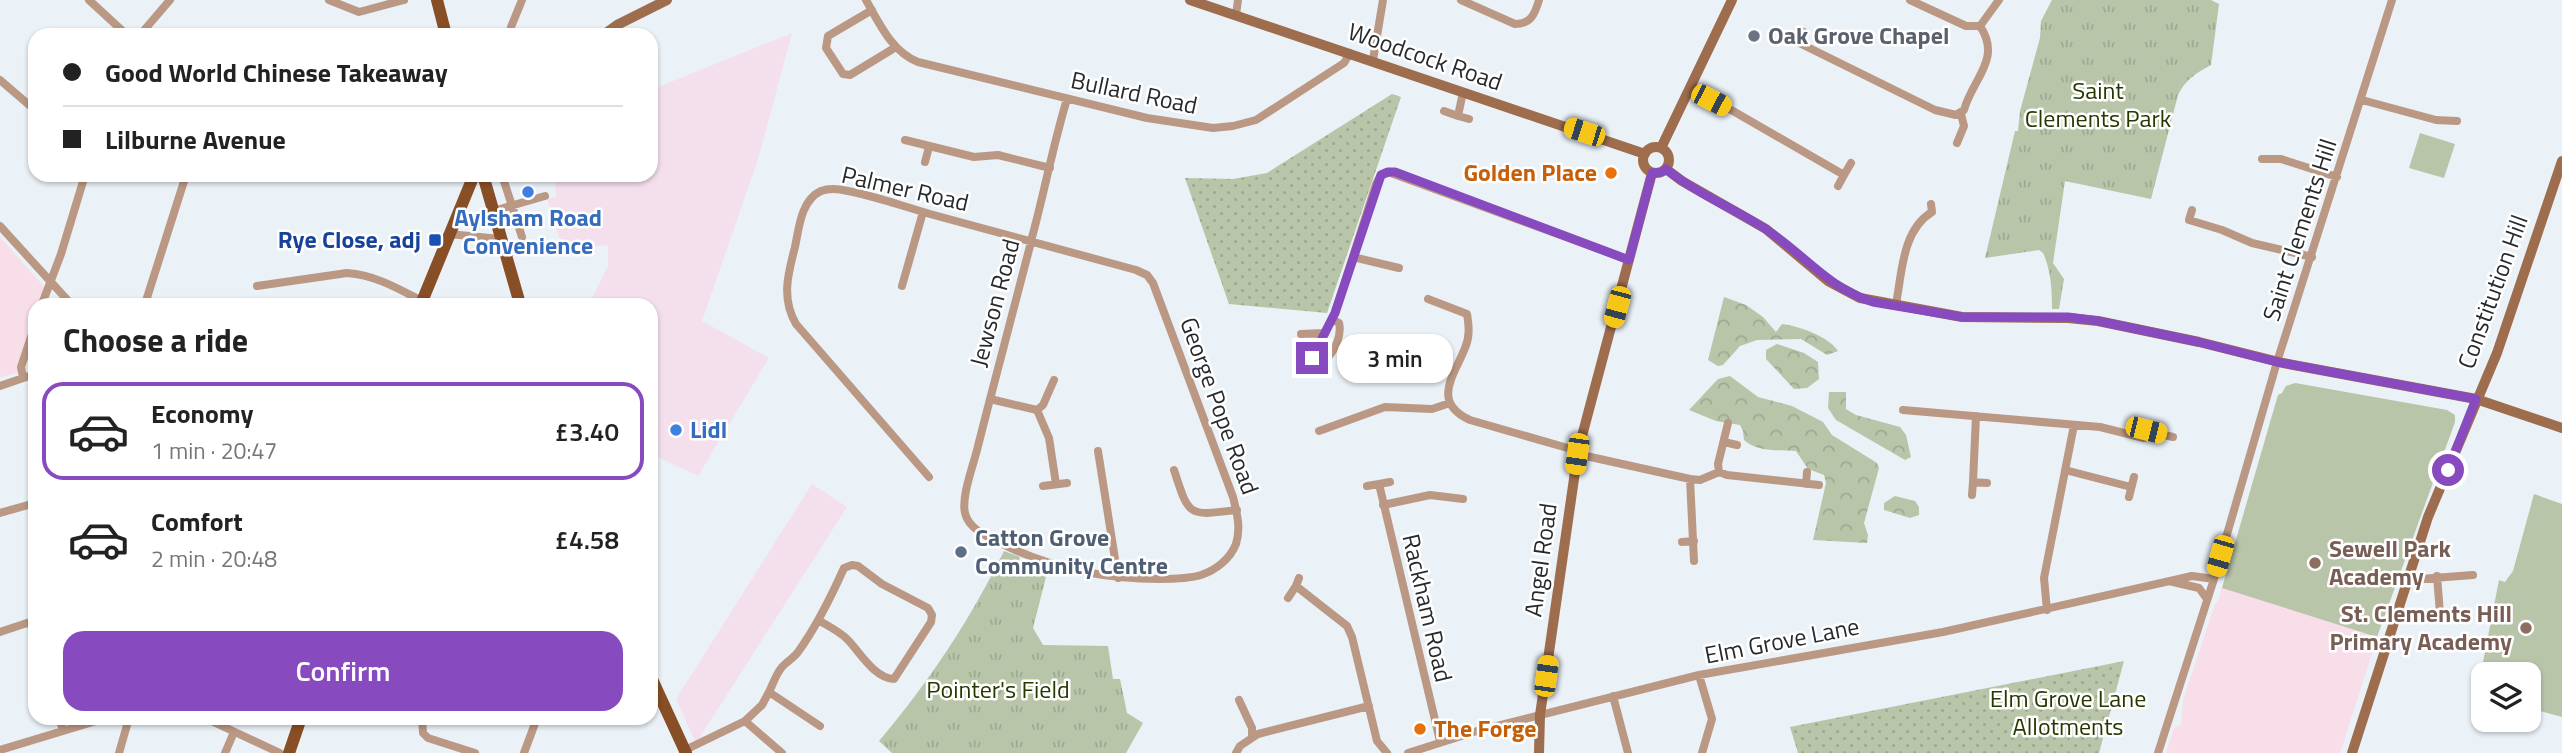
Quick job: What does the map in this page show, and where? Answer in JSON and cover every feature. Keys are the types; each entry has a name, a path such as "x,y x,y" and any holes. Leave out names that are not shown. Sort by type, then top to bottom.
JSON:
{"main road":[{"path":"437,0 444,28"},
{"path":"423,298 471,182"},
{"path":"485,182 518,298"},
{"path":"658,692 686,751"},
{"path":"289,753 299,725"}],"street":[{"path":"89,0 119,28"},
{"path":"146,28 170,0"},
{"path":"329,0 359,12 404,0"},
{"path":"510,28 522,0"},
{"path":"613,28 667,0"},
{"name":"Bullard Road","path":"866,0 896,47 906,57 918,62 1172,123 1213,128 1233,127 1256,120 1345,63 1350,53"},
{"name":"Woodcock Road","path":"1190,0 1645,154"},
{"path":"1236,15 1238,0"},
{"path":"1373,60 1383,0"},
{"path":"1461,0 1515,24 1525,24 1533,17 1539,0"},
{"path":"1661,148 1732,0"},
{"path":"1910,0 1966,26 1980,26"},
{"path":"1980,26 1999,0"},
{"name":"Saint Clements Hill","path":"2158,753 2214,579 2277,362 2392,0"},
{"path":"872,10 828,36 826,48 838,69 843,75 850,75 896,47"},
{"path":"1957,143 1964,126 1961,114 1989,55 1989,44 1980,26"},
{"path":"1799,42 1804,32"},
{"path":"1781,34 1935,110 1951,115 1961,114"},
{"path":"0,80 28,104"},
{"path":"1689,89 1733,111 1844,175"},
{"path":"1458,116 1464,92"},
{"name":"Jewson Road","path":"966,517 964,500 1067,99"},
{"path":"2362,100 2436,120 2457,121"},
{"path":"1444,111 1469,119"},
{"path":"905,141 974,157 998,156 1050,168"},
{"path":"925,162 929,147"},
{"path":"1652,148 1661,148 1669,158 1666,169 1652,173 1644,165 1645,154 1652,148"},
{"path":"2262,159 2281,159 2337,177"},
{"name":"Constitution Hill","path":"2353,753 2428,517 2497,353 2562,161"},
{"path":"1838,186 1851,163"},
{"path":"1666,169 1766,229 1828,281 1873,302 1962,317 2068,317 2098,321 2277,362 2476,399 2562,428"},
{"path":"1297,363 1312,358 1332,319 1377,184 1381,175 1388,172 1629,260"},
{"name":"Angel Road","path":"1539,753 1541,715 1578,452 1652,173"},
{"path":"44,298 61,254 83,182"},
{"path":"147,298 184,182"},
{"path":"504,182 522,237"},
{"name":"Palmer Road","path":"929,477 796,324 788,311 786,281 804,213 811,198 822,191 835,189 1031,241"},
{"path":"493,211 545,196"},
{"path":"2186,230 2192,209"},
{"path":"1896,304 1905,254 1912,236 1922,218 1934,211"},
{"path":"902,286 923,212"},
{"path":"2189,220 2252,243 2312,257"},
{"path":"0,226 66,298"},
{"path":"449,234 500,239"},
{"name":"George Pope Road","path":"966,517 971,525 989,538 1016,550 1062,566 1118,578 1174,579 1200,575 1224,562 1235,546 1239,525 1237,510 1153,284 1147,275 1031,241"},
{"path":"1353,257 1399,268"},
{"path":"257,286 346,273 359,274 392,285 413,298"},
{"path":"1428,299 1467,314 1469,335 1454,368 1450,388 1450,403 1456,414 1578,452 1690,479 1700,480 1719,472 1819,485"},
{"path":"1315,354 1326,359 1334,348 1341,331 1339,323 1332,319"},
{"path":"1301,334 1325,333"},
{"path":"23,378 21,367 28,346"},
{"path":"0,386 28,376"},
{"path":"990,399 1037,410 1041,408 1054,380"},
{"path":"1319,431 1385,407 1432,409 1450,403"},
{"path":"1037,410 1048,438 1056,484"},
{"path":"1903,410 2100,427 2144,438 2147,428 2173,437"},
{"path":"1972,495 1976,416"},
{"path":"1719,472 1728,423"},
{"path":"2047,610 2044,578 2074,425"},
{"path":"1724,442 1737,445"},
{"path":"1098,451 1118,578"},
{"path":"1174,470 1178,501 1189,510 1196,513 1237,510"},
{"path":"2065,470 2131,487"},
{"path":"1806,484 1807,472"},
{"path":"2129,497 2134,477"},
{"path":"1690,479 1694,561"},
{"path":"1367,486 1391,482"},
{"path":"1973,482 1987,482"},
{"path":"1043,486 1067,483"},
{"name":"Rackham Road","path":"1379,484 1440,741"},
{"path":"1383,505 1430,495 1463,499"},
{"path":"0,513 28,505"},
{"path":"1682,542 1694,541"},
{"path":"686,751 745,721 762,705 779,670 796,655 818,620 844,568 858,566 882,584 928,608 932,615 931,622 894,679 874,668 846,638 818,620"},
{"path":"2407,580 2473,575"},
{"name":"Elm Grove Lane","path":"1408,753 1440,741 1699,675 1943,632 2192,576 2214,579"},
{"path":"2437,576 2440,612 2454,617"},
{"path":"1288,598 1298,582 1347,626 1377,741 1387,753"},
{"name":"Elm Grove Lane","path":"2167,582 2199,588 2207,599"},
{"path":"0,632 28,623"},
{"path":"1699,675 1712,719 1702,753"},
{"path":"769,692 820,726"},
{"path":"1614,696 1628,753"},
{"path":"1239,700 1252,728 1252,736"},
{"path":"1236,753 1252,736 1369,706"},
{"path":"745,721 782,753"},
{"path":"61,725 63,730"},
{"path":"0,750 81,725"},
{"path":"119,753 127,725"},
{"path":"220,725 280,753"},
{"path":"422,725 423,733 429,738 475,753"},
{"path":"524,753 534,725"},
{"path":"225,753 234,732"}],"shaded area":[{"path":"792,33 758,159 702,321 769,358 698,476 658,457 658,298 592,298 608,266 608,245 563,249 547,199 556,197 555,182 658,182 658,87"},
{"path":"0,237 45,288 42,298 28,298 28,340 17,373 0,377"},
{"name":"Sewell Park Academy","path":"2295,383 2447,410 2455,415 2409,538 2340,753 2166,753 2174,728 2181,725 2183,700 2218,601 2278,395 2286,386"},
{"path":"812,484 847,507 696,743 676,699"}],"green space":[{"name":"Saint Clements Park","path":"2052,0 2211,0 2219,4 2211,65 2192,77 2178,95 2151,199 2065,181 2053,263 2064,279 2059,309 2052,309 2049,273 2043,253 2039,250 1985,258 2040,38 2041,21"},
{"path":"1392,94 1401,97 1327,313 1229,304 1185,178 1233,179 1267,173"},
{"path":"2420,133 2455,144 2444,178 2409,168"},
{"path":"1724,297 1746,305 1763,317 1776,332 1782,324 1797,327 1820,336 1838,351 1827,355 1801,339 1757,340 1740,346 1723,365 1718,366 1708,360"},
{"path":"1777,344 1804,353 1818,362 1819,379 1807,388 1794,389 1766,359 1766,350"},
{"path":"1730,376 1758,397 1792,406 1823,422 1832,435 1877,463 1879,468 1864,523 1868,535 1867,543 1813,540 1826,483 1824,475 1808,469 1796,451 1755,447 1744,440 1740,425 1716,421 1689,410 1718,379"},
{"name":"Sewell Park Academy","path":"2295,383 2447,410 2455,415 2455,422 2377,637 2222,588 2278,395 2286,386"},
{"path":"1829,392 1846,392 1846,409 1856,415 1900,427 1906,435 1911,457 1905,460 1836,420 1828,408"},
{"name":"St. Clements Hill Primary Academy","path":"2534,494 2562,504 2562,717 2541,711 2541,662 2483,662 2499,580 2505,582 2513,571"},
{"path":"1895,496 1915,501 1919,507 1919,515 1910,518 1884,510 1884,503"},
{"name":"Pointer's Field","path":"1004,551 1020,557 1017,567 1046,577 1033,628 1043,645 1108,646 1113,679 1120,679 1127,713 1143,723 1126,753 892,753 879,741 948,650"},
{"name":"Elm Grove Lane Allotments","path":"2124,661 2099,753 1798,753 1790,727"}],"place":[{"name":"Oak Grove Chapel","path":"1754,36"},
{"name":"Golden Place","path":"1611,173"},
{"name":"Aylsham Road Convenience","path":"528,192"},
{"name":"Rye Close, adj","path":"435,240"},
{"name":"Lidl","path":"676,430"},
{"name":"Catton Grove Community Centre","path":"961,552"},
{"name":"Sewell Park Academy","path":"2315,563"},
{"name":"St. Clements Hill Primary Academy","path":"2526,628"},
{"name":"The Forge","path":"1420,729"}],"route":[{"path":"1312,358 1335,313 1381,175 1395,172 1629,260 1652,173 1666,169 1782,240 1828,281 1873,302 1962,317 2068,317 2098,321 2277,362 2476,399 2448,470"}]}
